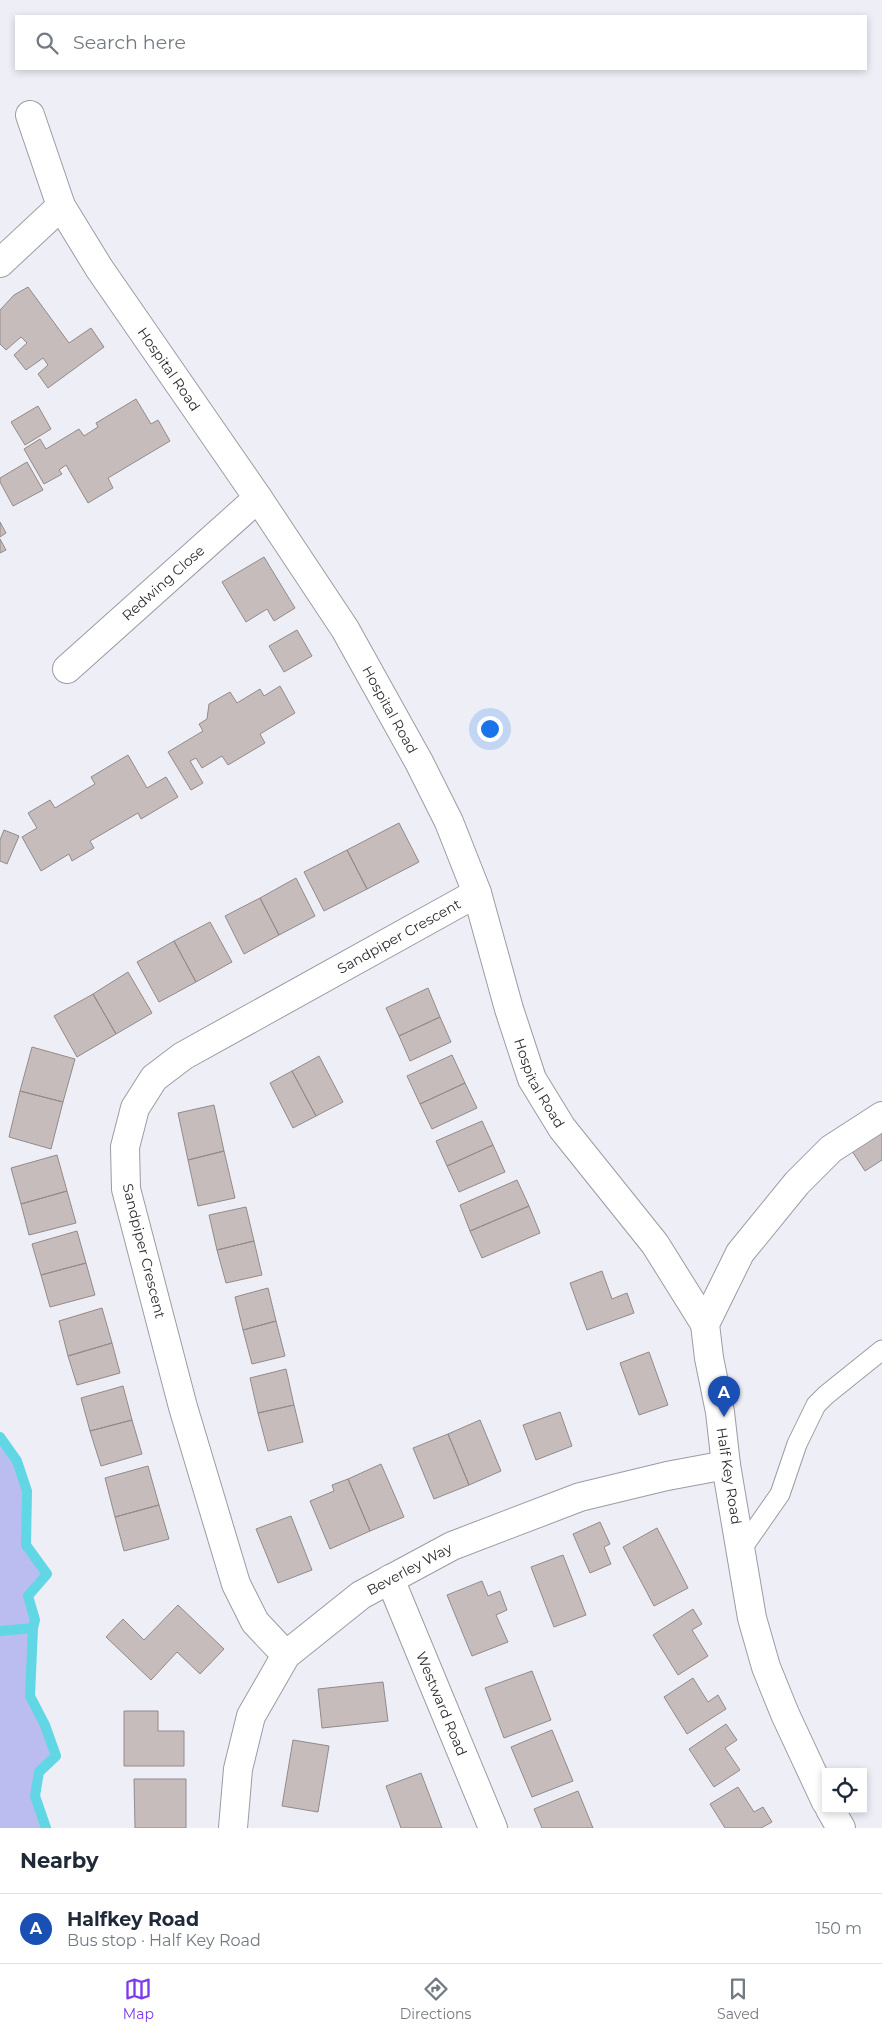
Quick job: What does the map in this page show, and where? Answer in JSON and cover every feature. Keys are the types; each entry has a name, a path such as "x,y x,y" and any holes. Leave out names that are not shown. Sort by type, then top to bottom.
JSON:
{"street":[{"name":"Hospital Road","path":"30,115 61,206 104,276 258,498 345,629 419,762 449,822 478,893 509,1009 532,1079 562,1128 655,1244 705,1324"},
{"path":"0,263 61,206"},
{"name":"Redwing Close","path":"67,669 258,498"},
{"name":"Sandpiper Crescent","path":"286,1655 255,1622 236,1584 183,1407 128,1199 125,1147 135,1108 154,1078 182,1056 478,893"},
{"path":"705,1324 740,1253 798,1183 831,1150 882,1116"},
{"name":"Half Key Road","path":"705,1324 726,1465 752,1618 766,1667 785,1714 822,1793"},
{"name":"Beverley Way","path":"233,1828 238,1769 251,1716 286,1655 361,1595 452,1546 580,1497 667,1476 726,1465"},
{"name":"Westward Road","path":"390,1579 493,1828"},
{"path":"832,1813 841,1828"}],"lane":[{"path":"741,1550 780,1494 797,1444 816,1405 882,1350"}],"shaded area":[{"path":"0,1437 17,1461 27,1491 26,1545 47,1574 28,1596 33,1616 30,1693 56,1756 39,1772 35,1796 46,1828 0,1828"}],"building":[{"path":"28,287 69,343 91,328 104,347 48,388 38,374 48,365 43,358 26,370 14,355 27,343 21,337 6,350 0,344 0,310 14,295"},
{"path":"136,399 151,424 158,420 170,441 108,478 113,488 88,503 66,465 59,470 62,474 44,484 24,449 40,439 46,449 79,429 84,436 98,427 96,423"},
{"path":"38,406 51,429 25,445 11,422"},
{"path":"27,462 43,490 13,506 0,482 0,478"},
{"path":"0,522 6,533 0,537"},
{"path":"0,539 6,550 0,553"},
{"path":"264,557 295,608 274,621 267,609 246,622 222,582"},
{"path":"297,630 312,656 284,672 269,646"},
{"path":"280,686 295,713 260,734 265,743 228,765 222,756 202,768 196,758 190,761 203,783 191,790 168,752 203,731 199,724 207,719 209,704 230,692 237,703 260,689 264,696"},
{"path":"128,755 147,788 166,777 178,797 141,819 138,813 90,841 94,848 72,861 69,854 41,871 22,837 37,828 28,813 50,800 55,808 95,784 91,777"},
{"path":"399,823 419,862 367,889 347,850"},
{"path":"4,830 19,836 7,864 0,861 0,840"},
{"path":"347,850 367,889 324,911 304,872"},
{"path":"296,878 315,916 279,935 260,898"},
{"path":"260,898 279,935 244,954 225,916"},
{"path":"210,922 232,962 196,982 174,941"},
{"path":"174,941 196,982 159,1002 137,962"},
{"path":"128,972 152,1013 116,1034 93,994"},
{"path":"428,988 440,1017 399,1036 386,1008"},
{"path":"93,994 116,1034 77,1057 54,1016"},
{"path":"440,1017 451,1042 410,1061 399,1036"},
{"path":"32,1047 75,1059 63,1102 20,1091"},
{"path":"452,1055 465,1083 420,1104 407,1076"},
{"path":"319,1056 343,1102 316,1116 292,1071"},
{"path":"292,1071 316,1116 293,1128 270,1083"},
{"path":"465,1083 477,1108 432,1129 420,1104"},
{"path":"20,1091 63,1102 51,1149 9,1137"},
{"path":"214,1105 224,1151 188,1160 178,1113"},
{"path":"482,1121 493,1145 447,1166 436,1141"},
{"path":"882,1127 882,1160 865,1171 850,1148"},
{"path":"493,1145 505,1172 459,1192 447,1166"},
{"path":"224,1151 235,1198 198,1206 188,1160"},
{"path":"57,1155 67,1191 21,1204 11,1168"},
{"path":"517,1180 529,1206 470,1231 460,1205"},
{"path":"67,1191 76,1223 29,1235 21,1204"},
{"path":"529,1206 540,1233 482,1258 470,1231"},
{"path":"246,1207 254,1241 217,1250 209,1215"},
{"path":"77,1231 86,1263 41,1275 32,1244"},
{"path":"254,1241 262,1275 226,1283 217,1250"},
{"path":"86,1263 95,1295 50,1307 41,1275"},
{"path":"602,1271 612,1299 627,1293 634,1313 587,1330 570,1283"},
{"path":"268,1288 276,1321 243,1330 235,1297"},
{"path":"102,1308 112,1343 68,1356 59,1321"},
{"path":"276,1321 285,1356 252,1364 243,1330"},
{"path":"112,1343 120,1373 77,1385 68,1356"},
{"path":"649,1352 668,1405 639,1415 620,1363"},
{"path":"286,1369 294,1405 258,1413 250,1378"},
{"path":"123,1386 132,1420 90,1431 81,1398"},
{"path":"294,1405 303,1442 268,1451 258,1413"},
{"path":"560,1412 572,1446 536,1460 523,1425"},
{"path":"132,1420 142,1454 101,1466 90,1431"},
{"path":"480,1420 501,1471 469,1485 448,1434"},
{"path":"448,1434 469,1485 434,1499 413,1448"},
{"path":"381,1464 404,1517 370,1531 348,1479"},
{"path":"148,1466 159,1505 115,1517 105,1478"},
{"path":"348,1479 370,1531 330,1549 310,1501 334,1491 332,1485"},
{"path":"159,1505 169,1539 124,1551 115,1517"},
{"path":"291,1516 312,1570 278,1583 256,1529"},
{"path":"600,1522 610,1544 604,1547 611,1564 590,1573 573,1534"},
{"path":"657,1528 688,1588 654,1606 623,1547"},
{"path":"563,1555 586,1615 554,1627 531,1567"},
{"path":"482,1581 488,1596 500,1591 507,1610 496,1615 508,1642 472,1656 447,1595"},
{"path":"178,1605 224,1649 200,1674 177,1652 151,1680 106,1637 123,1619 144,1640"},
{"path":"693,1609 702,1624 692,1630 708,1656 678,1675 653,1635"},
{"path":"532,1671 551,1720 504,1738 485,1688"},
{"path":"693,1678 708,1702 718,1695 726,1709 687,1734 664,1697"},
{"path":"383,1682 388,1721 322,1728 318,1689"},
{"path":"124,1711 158,1711 158,1731 184,1731 184,1766 124,1766"},
{"path":"726,1724 737,1740 725,1748 740,1770 714,1787 689,1749"},
{"path":"552,1730 573,1781 532,1797 511,1747"},
{"path":"293,1740 329,1746 318,1812 282,1806"},
{"path":"421,1773 442,1828 401,1828 386,1786"},
{"path":"134,1779 186,1779 186,1828 135,1828"},
{"path":"738,1787 754,1812 763,1807 772,1822 761,1828 725,1828 710,1804"},
{"path":"578,1791 593,1828 542,1828 534,1809"}],"waterway":[{"path":"0,1437 17,1461 27,1491 26,1545 47,1574 28,1596 35,1620 30,1696 45,1725 56,1756 39,1772 35,1796 46,1828"},
{"path":"0,1631 33,1628"}],"place":[{"name":"Halfkey Road","path":"724,1417"}]}
